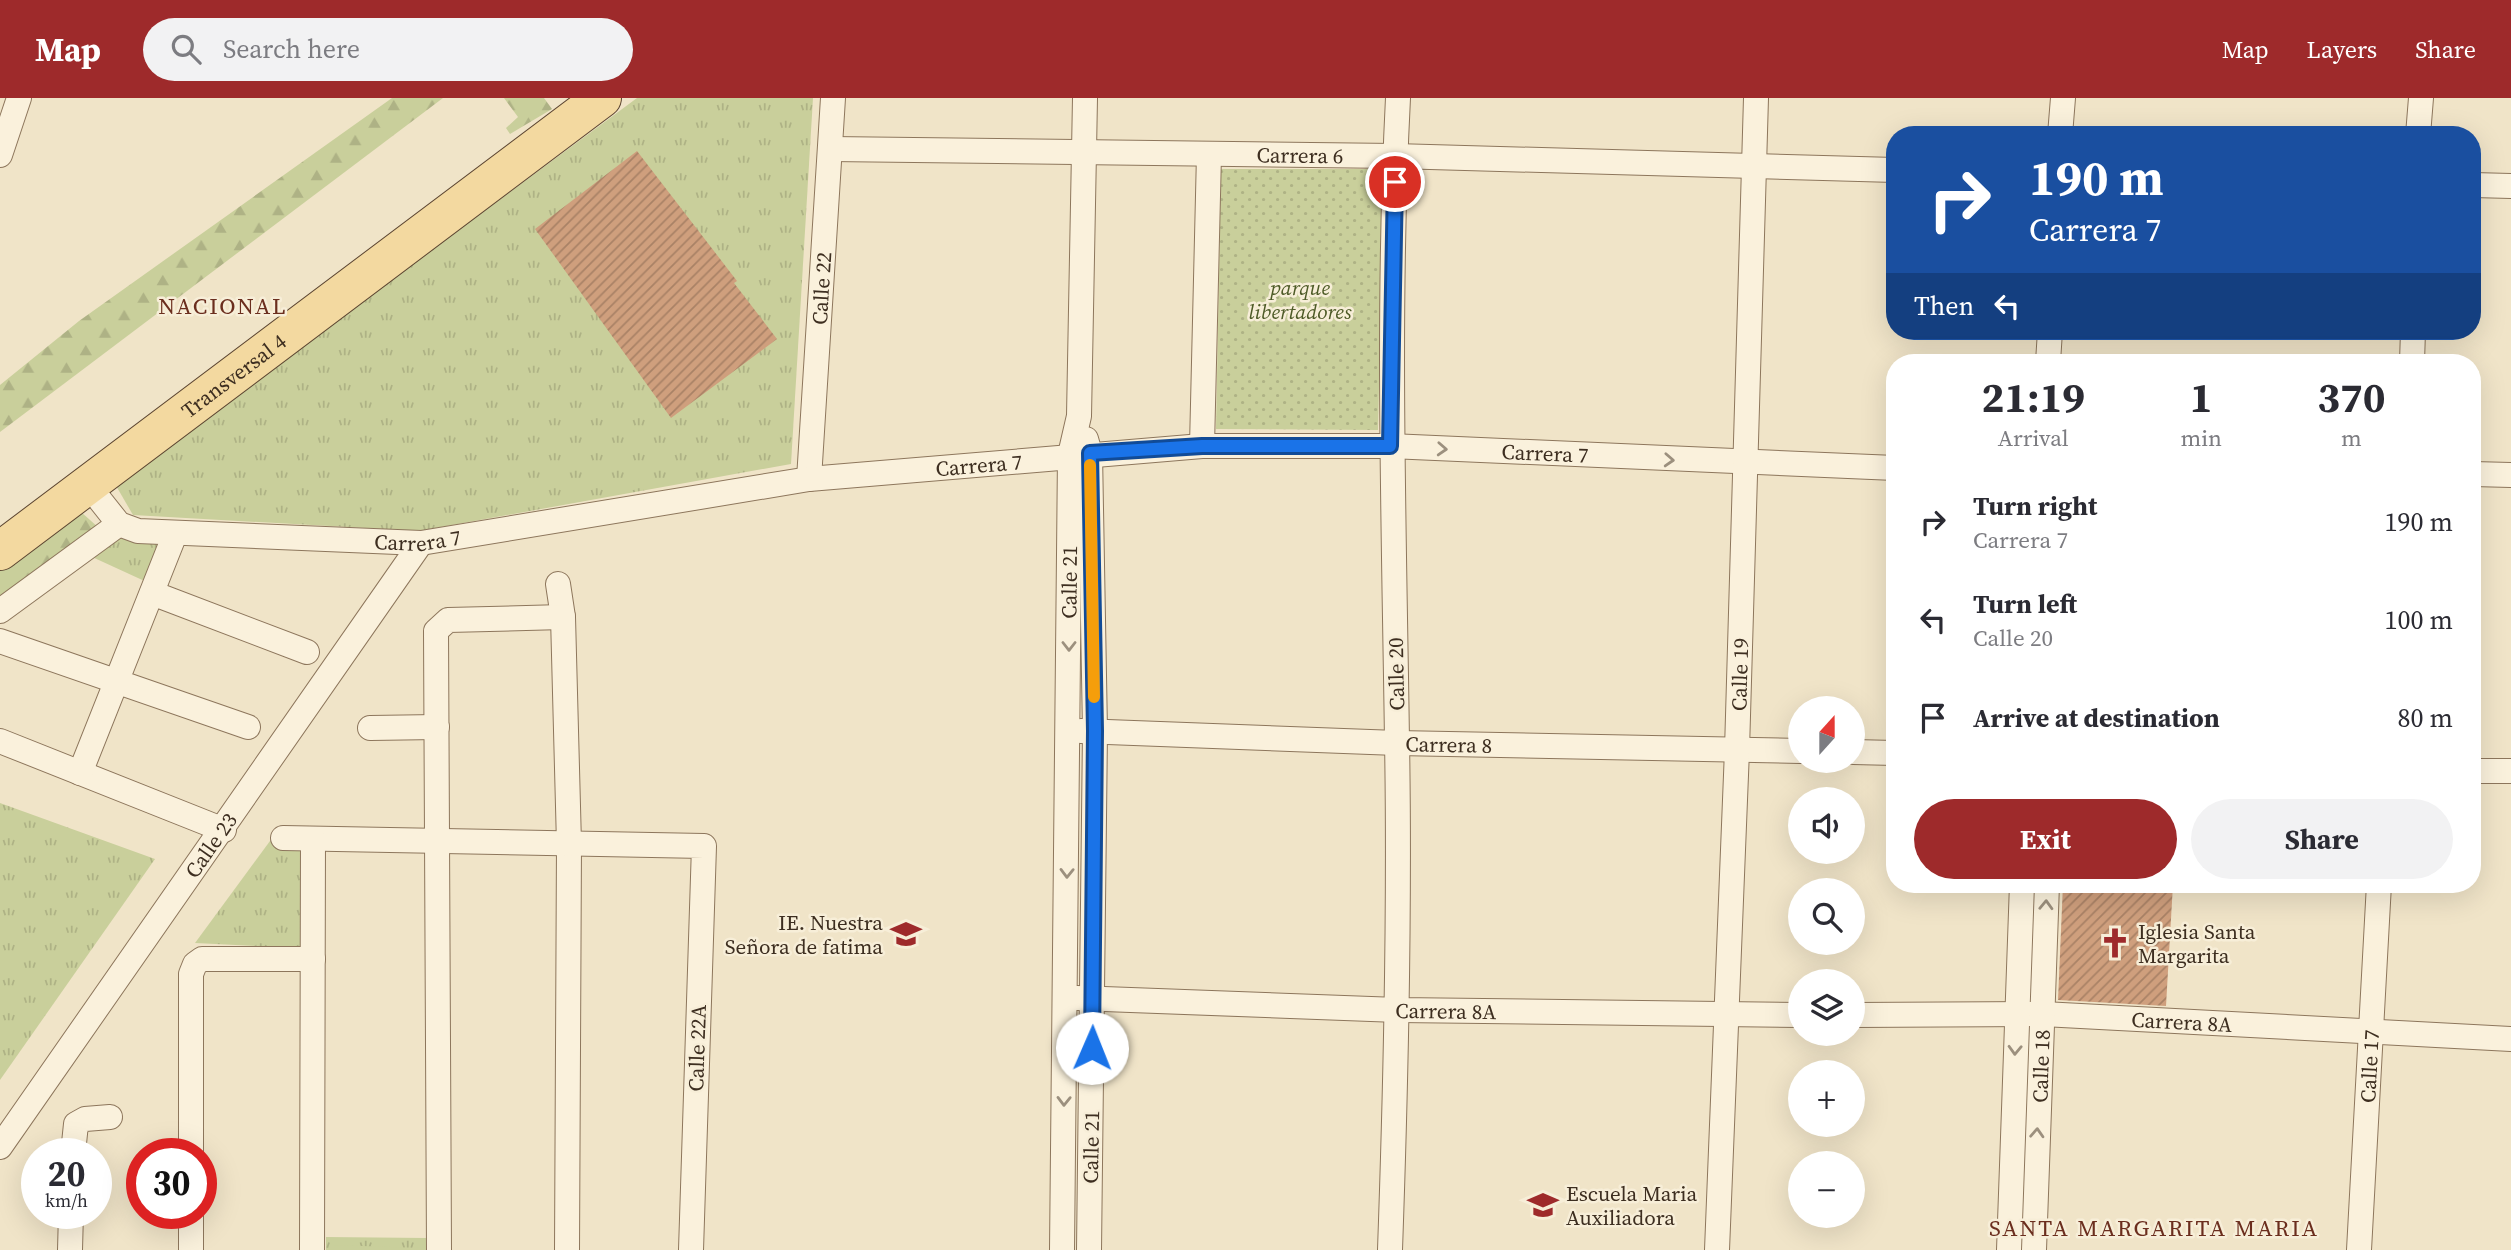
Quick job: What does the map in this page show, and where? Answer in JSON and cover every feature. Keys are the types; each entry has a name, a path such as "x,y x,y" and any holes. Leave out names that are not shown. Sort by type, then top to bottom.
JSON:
{"main road":[{"name":"Transversal 4","path":"0,551 602,98"}],"street":[{"name":"Calle 22","path":"809,479 833,98"},
{"name":"Calle 21","path":"1085,98 1079,416 1095,731 1089,1250"},
{"name":"Calle 20","path":"1390,1250 1398,1010 1397,743 1390,446 1398,98"},
{"name":"Calle 19","path":"1717,1250 1747,463 1756,98"},
{"path":"2061,126 2063,98"},
{"path":"2419,126 2421,98"},
{"path":"0,155 12,101"},
{"name":"Carrera 6","path":"831,149 1395,156 1886,170"},
{"path":"1202,446 1209,154"},
{"path":"2481,186 2511,186"},
{"name":"Carrera 7","path":"119,524 138,531 175,534 421,543 809,479 1080,454 1202,446 1390,446 1886,468"},
{"name":"Calle 21","path":"1062,1250 1068,730 1080,454"},
{"path":"2481,474 2511,474"},
{"path":"0,611 119,524 88,485"},
{"path":"80,773 175,534"},
{"name":"Calle 23","path":"0,1147 224,830 421,543"},
{"path":"558,584 563,617 569,844 568,1250"},
{"path":"152,593 307,652"},
{"path":"439,1250 436,631 448,620 563,617"},
{"path":"0,641 248,727"},
{"path":"370,728 437,727"},
{"name":"Carrera 8","path":"1068,730 1397,743 1788,751"},
{"path":"0,741 224,830"},
{"path":"1866,752 1886,753"},
{"path":"2481,771 2511,771"},
{"path":"283,838 569,844"},
{"path":"313,839 313,1250"},
{"name":"Calle 22A","path":"569,844 704,846 691,1250"},
{"name":"Calle 18","path":"2022,893 2016,1014 2024,1168 2034,1250"},
{"name":"Calle 18","path":"2009,1250 2024,1168 2043,1014 2047,893"},
{"name":"Calle 17","path":"2359,1250 2378,893"},
{"path":"191,1138 191,974 195,964 202,958 313,958"},
{"name":"Carrera 8A","path":"1065,998 1398,1010 1788,1015"},
{"name":"Carrera 8A","path":"1865,1015 2043,1014 2511,1039"},
{"path":"74,1138 76,1124 85,1119 110,1117"},
{"path":"70,1250 71,1229"},
{"path":"191,1229 191,1250"}],"green space":[{"path":"392,98 443,98 0,432 0,385 79,321"},
{"path":"504,98 544,98 552,109 510,134 506,128 518,117"},
{"path":"637,98 813,98 791,464 419,531 133,515 115,484"},
{"name":"parque libertadores","path":"1221,169 1384,169 1378,430 1216,429"},
{"path":"72,504 99,528 0,599 0,560"},
{"path":"120,533 169,540 151,584 90,556"},
{"path":"0,803 155,859 0,1080"},
{"path":"270,841 304,844 301,948 195,943"},
{"path":"326,1237 427,1238 427,1250 326,1250"},
{"path":"334,1245 419,1248 419,1250 334,1250"}],"building":[{"path":"637,151 737,281 734,283 777,339 671,418 535,229"},
{"name":"Iglesia Santa Margarita","path":"2063,893 2172,893 2166,1006 2058,1000"}],"slow traffic":[{"path":"1090,465 1094,697"}],"place":[{"name":"IE. Nuestra Señora de fatima","path":"906,934"},
{"name":"Iglesia Santa Margarita","path":"2115,943"},
{"name":"Escuela Maria Auxiliadora","path":"1543,1205"}],"district":[{"name":"NACIONAL","path":"223,306"},
{"name":"SANTA MARGARITA MARIA","path":"2154,1228"}],"route":[{"path":"1092,1048 1095,731 1090,453 1202,446 1390,446 1395,182"}]}
